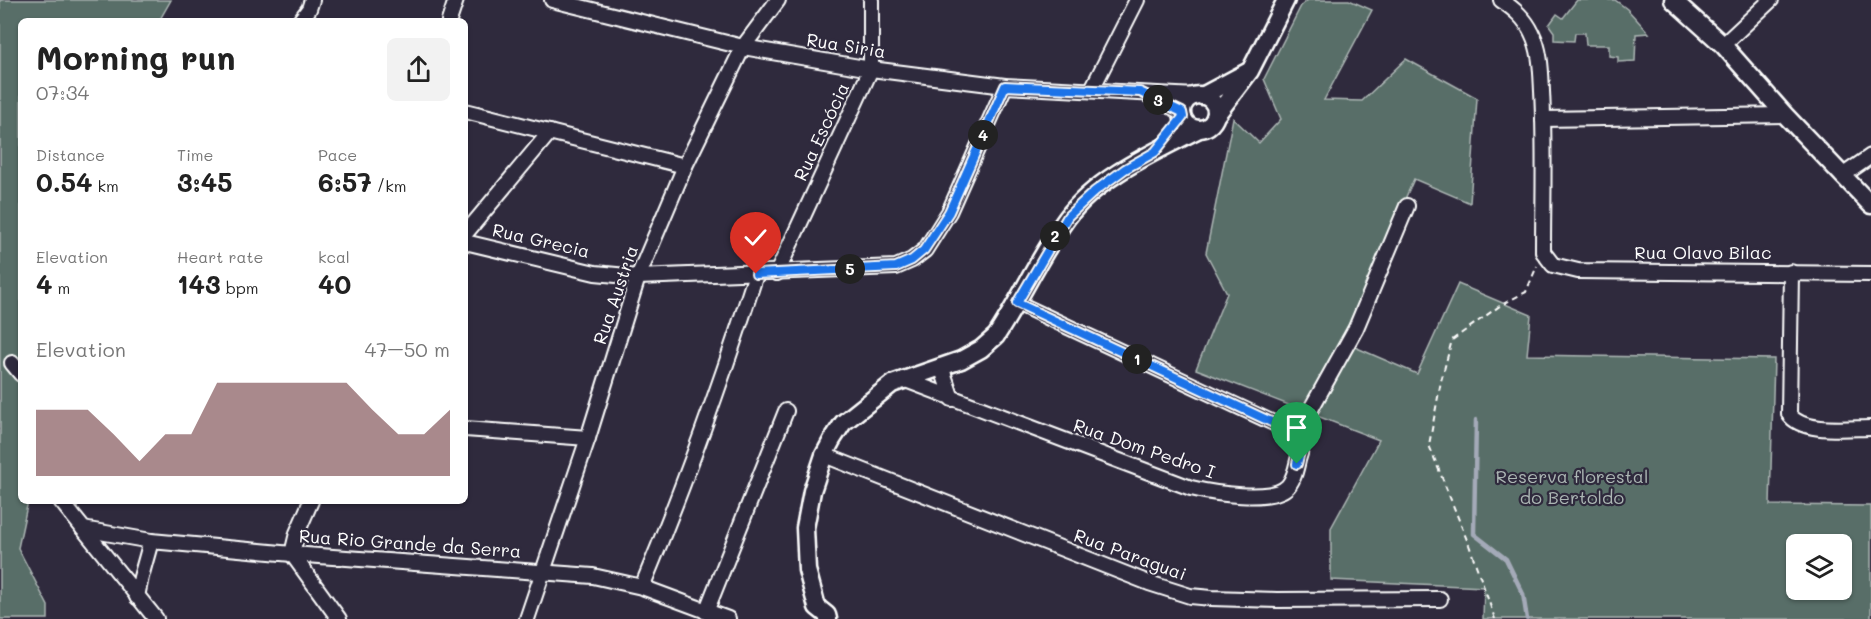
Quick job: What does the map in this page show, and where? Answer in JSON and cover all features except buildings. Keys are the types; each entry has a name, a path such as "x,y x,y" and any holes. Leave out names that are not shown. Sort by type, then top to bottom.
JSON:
{"street":[{"path":"302,18 312,0"},
{"path":"450,18 456,0"},
{"name":"Rua Siria","path":"552,0 743,47 871,69 1005,86 1199,96"},
{"name":"Rua Austria","path":"527,619 588,438 638,277 685,166 743,47 778,0"},
{"name":"Rua Escócia","path":"777,273 871,69 871,0"},
{"path":"1092,89 1137,0"},
{"path":"820,615 807,570 805,528 812,492 824,455 843,423 876,395 903,379 961,360 981,349 996,336 1068,216 1095,191 1125,169 1209,125 1250,70 1287,0"},
{"path":"1501,0 1515,9 1526,21 1539,51 1543,119 1543,252"},
{"path":"1673,0 1723,45 1785,115 1871,205"},
{"path":"1723,45 1771,0"},
{"path":"1155,152 1183,114 1186,101 1250,70"},
{"name":"Rua Grecia","path":"468,243 595,273 638,277 896,267 912,260 924,250 949,212 1005,86"},
{"name":"Rua Siria","path":"1140,92 1183,114"},
{"path":"1199,96 1212,101 1215,106 1215,117"},
{"path":"468,112 685,166"},
{"path":"1183,114 1189,126 1199,129"},
{"path":"1543,119 1785,115"},
{"path":"468,230 550,132"},
{"path":"1842,176 1871,156"},
{"path":"1017,303 1297,434 1356,328 1407,206"},
{"name":"Rua Olavo Bilac","path":"1543,252 1553,265 1578,271 1871,274"},
{"path":"1791,272 1790,414 1793,420 1809,427 1871,428"},
{"path":"642,587 721,385 756,274"},
{"path":"941,366 952,399"},
{"name":"Rua Dom Pedro I","path":"903,379 1191,488 1210,492 1255,495 1274,493 1287,488 1294,476 1302,447 1302,440 1297,434"},
{"path":"717,616 786,411"},
{"path":"468,429 588,438"},
{"name":"Rua Paraguai","path":"824,455 1138,579 1190,596 1277,600 1440,599"},
{"path":"63,504 156,619"},
{"path":"310,504 297,533 292,554 339,619"},
{"name":"Rua Rio Grande da Serra","path":"83,529 151,541 292,554 593,576 642,587 717,616"},
{"path":"137,597 151,541"}],"path":[{"path":"1495,619 1469,545 1428,445 1452,340 1501,305 1526,292 1543,252"}],"green space":[{"path":"0,0 171,0 161,18 18,18 18,504 27,504 18,548 48,606 48,619 0,619"},
{"name":"Reserva florestal do Bertoldo","path":"1308,0 1349,0 1372,10 1324,100 1362,101 1406,59 1477,98 1470,203 1414,179 1341,341 1417,374 1458,284 1531,315 1527,355 1774,359 1770,505 1871,506 1871,619 1483,619 1484,587 1331,580 1331,528 1379,440 1196,369 1227,293 1206,253 1233,118 1259,143 1281,119 1264,79 1301,6"},
{"path":"1577,0 1615,0 1627,9 1649,33 1636,34 1635,61 1618,62 1618,57 1609,56 1609,45 1586,45 1585,33 1575,33 1574,41 1554,40 1554,32 1549,25 1557,14 1563,18"}],"waterway":[{"path":"1476,420 1474,534 1506,559 1523,594 1527,619"}],"route":[{"path":"756,274 896,267 912,260 924,250 949,212 1005,86 1140,92 1182,112 1183,117 1155,152 1125,169 1095,191 1068,216 1017,303 1297,434 1302,440 1302,447 1297,464"}]}
